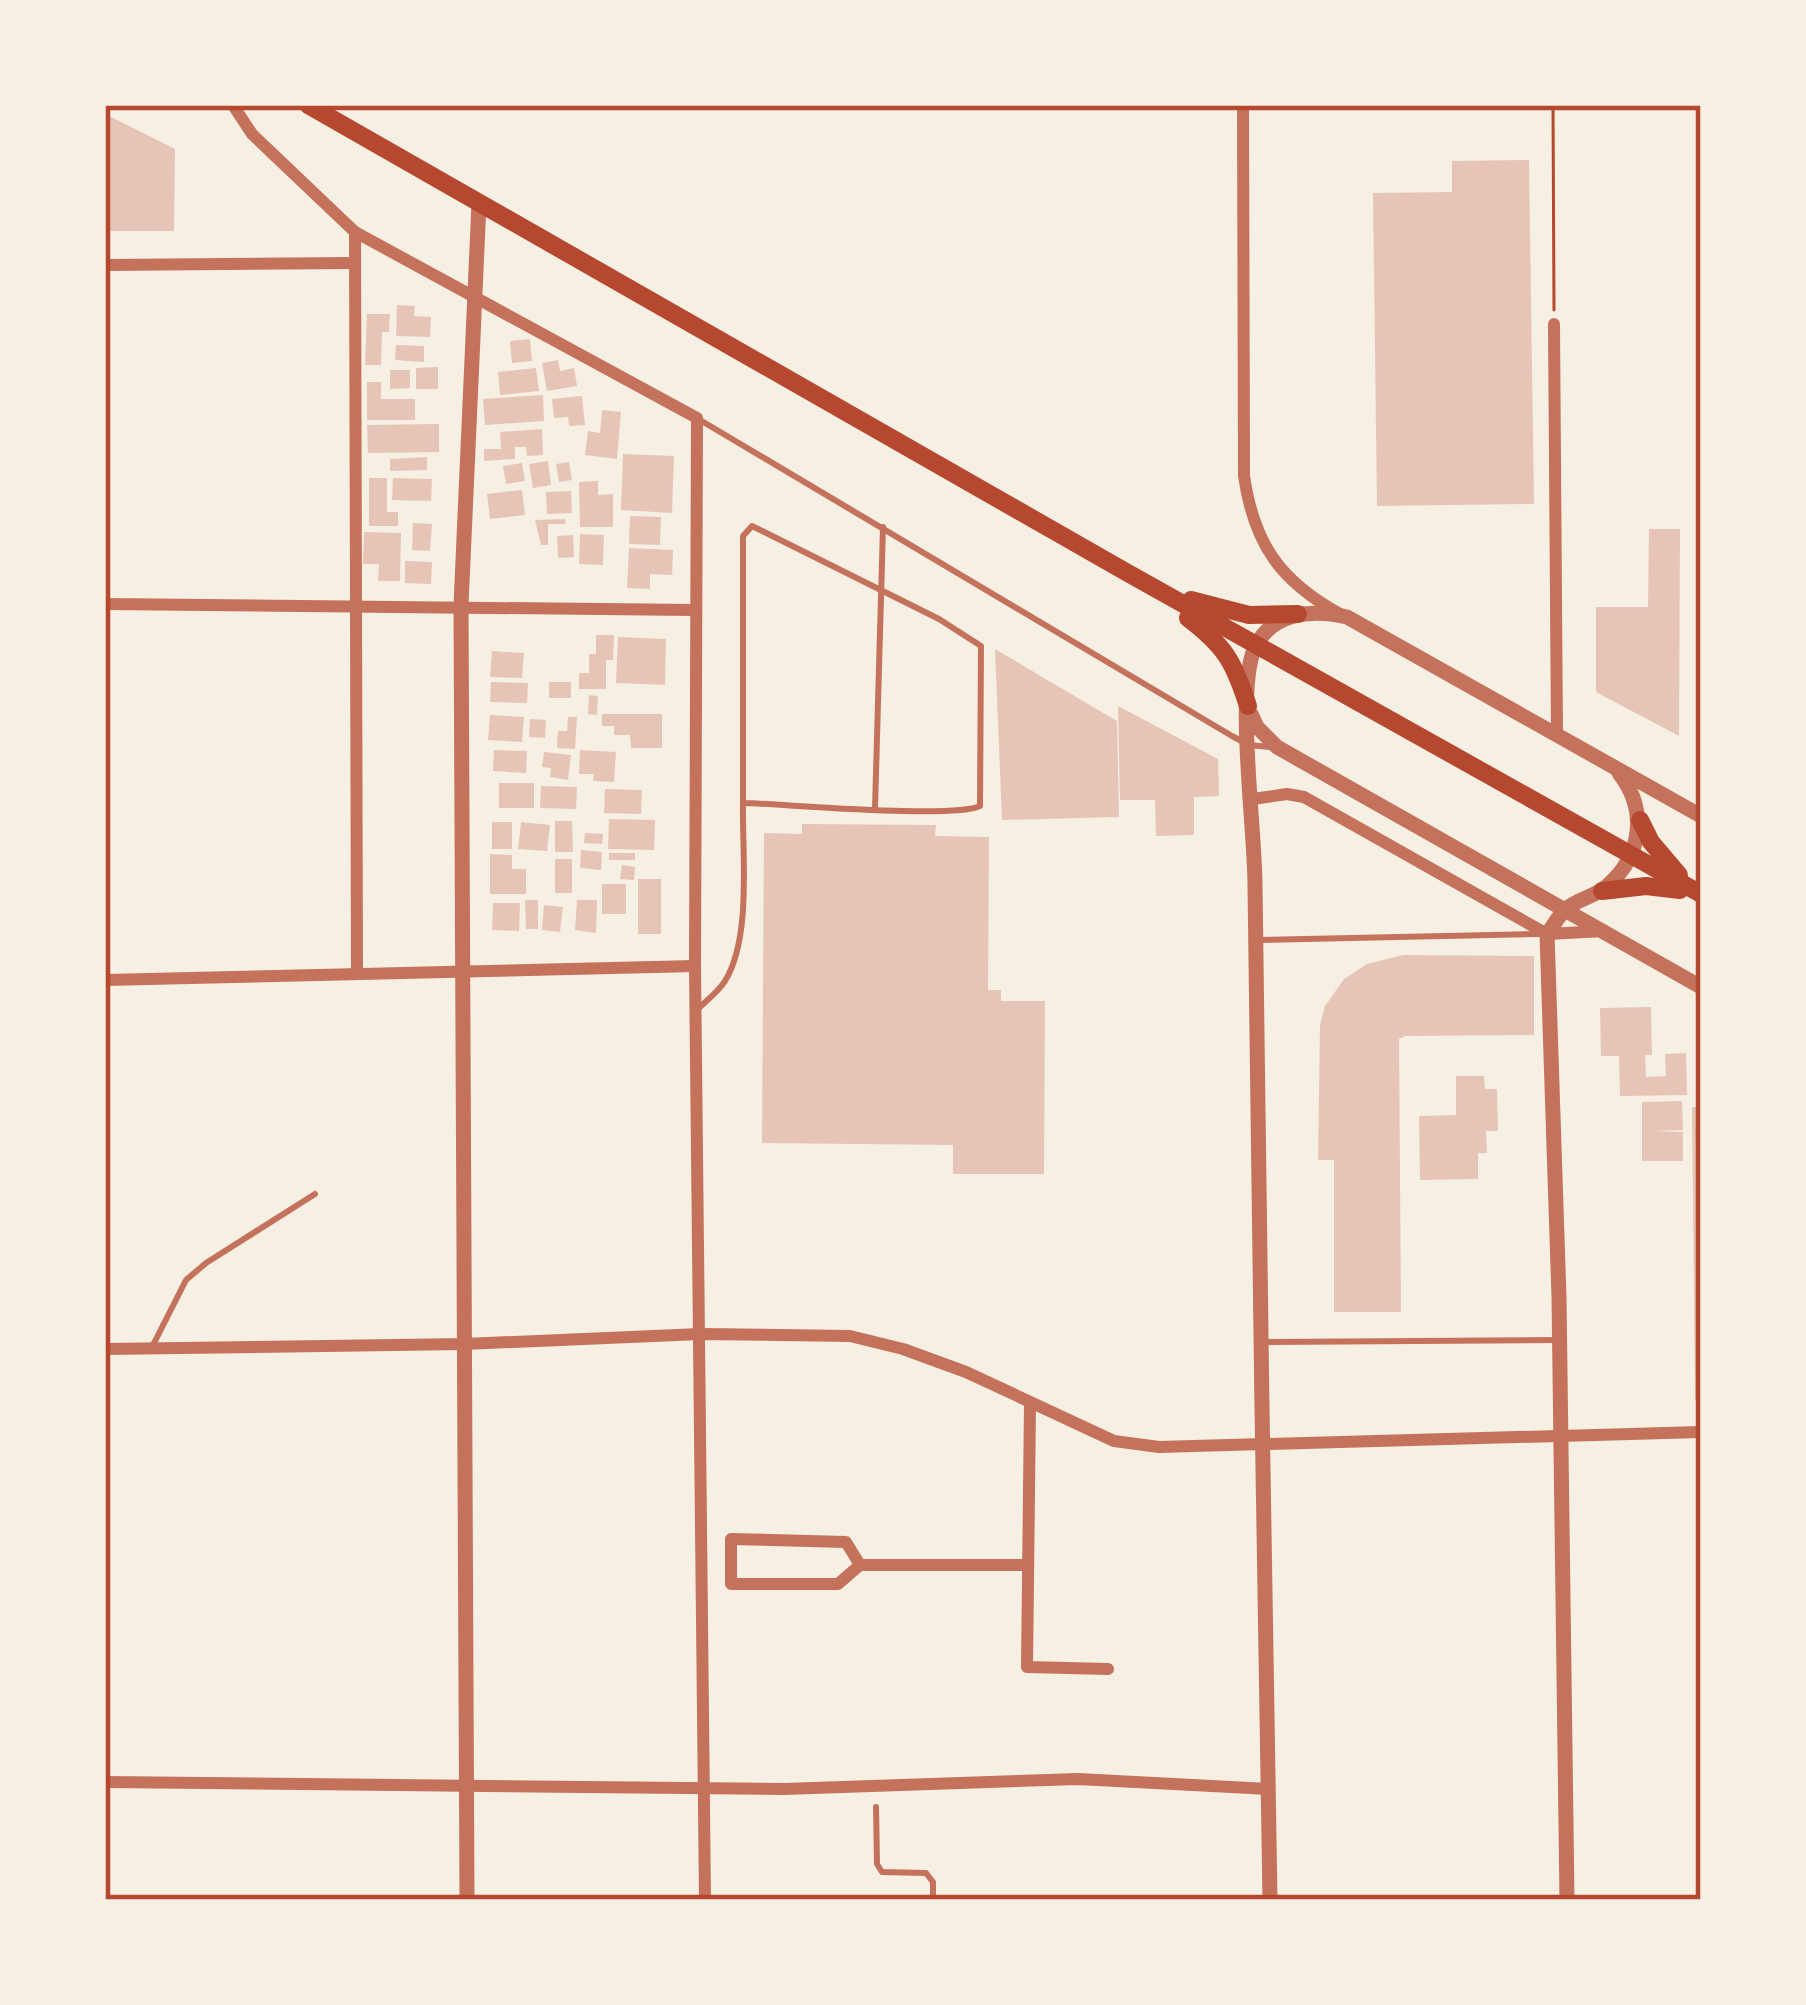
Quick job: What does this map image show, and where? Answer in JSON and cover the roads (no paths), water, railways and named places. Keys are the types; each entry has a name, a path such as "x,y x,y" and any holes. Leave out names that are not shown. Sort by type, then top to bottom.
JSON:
{"main road":[{"path":"308,105 1701,894"},
{"path":"1126,572 1221,609 1249,615 1298,614"},
{"path":"1126,572 1218,640 1230,656 1248,706"},
{"path":"1640,820 1673,870 1701,894"},
{"path":"1602,891 1667,887 1701,894"}],"street":[{"path":"233,105 252,134 355,232 698,418 695,1012 705,1900"},
{"path":"1243,105 1248,504 1283,574 1295,587 1701,816"},
{"path":"466,1900 461,605 479,203"},
{"path":"355,232 357,973"},
{"path":"105,265 353,263"},
{"path":"1554,324 1557,736"},
{"path":"105,604 694,610"},
{"path":"1270,1900 1256,940 1247,678 1256,645 1268,628 1298,614 1347,617"},
{"path":"1248,706 1257,727 1277,747 1701,987"},
{"path":"1567,1900 1547,934 1566,908 1602,891 1631,855 1640,820 1627,782 1614,766"},
{"path":"1253,800 1287,794 1304,797 1547,934 1606,931"},
{"path":"105,980 695,966"},
{"path":"105,1349 464,1344 700,1334 850,1336 965,1372 1114,1441 1159,1447 1701,1432"},
{"path":"1030,1404 1027,1667 1108,1670"},
{"path":"860,1565 846,1542 731,1539 731,1584 838,1584 860,1565 1026,1565"},
{"path":"105,1782 784,1789 1078,1780 1269,1790"}],"lane":[{"path":"698,418 1249,746 1277,747"},
{"path":"695,1012 725,982 742,916 742,536 746,528 752,526 880,588 981,646 982,799 974,810 743,802"},
{"path":"875,808 883,527"},
{"path":"1256,940 1547,934"},
{"path":"152,1348 187,1280 314,1194"},
{"path":"1262,1342 1559,1340"},
{"path":"876,1807 877,1864 882,1872 926,1873 933,1882 933,1900"}]}
